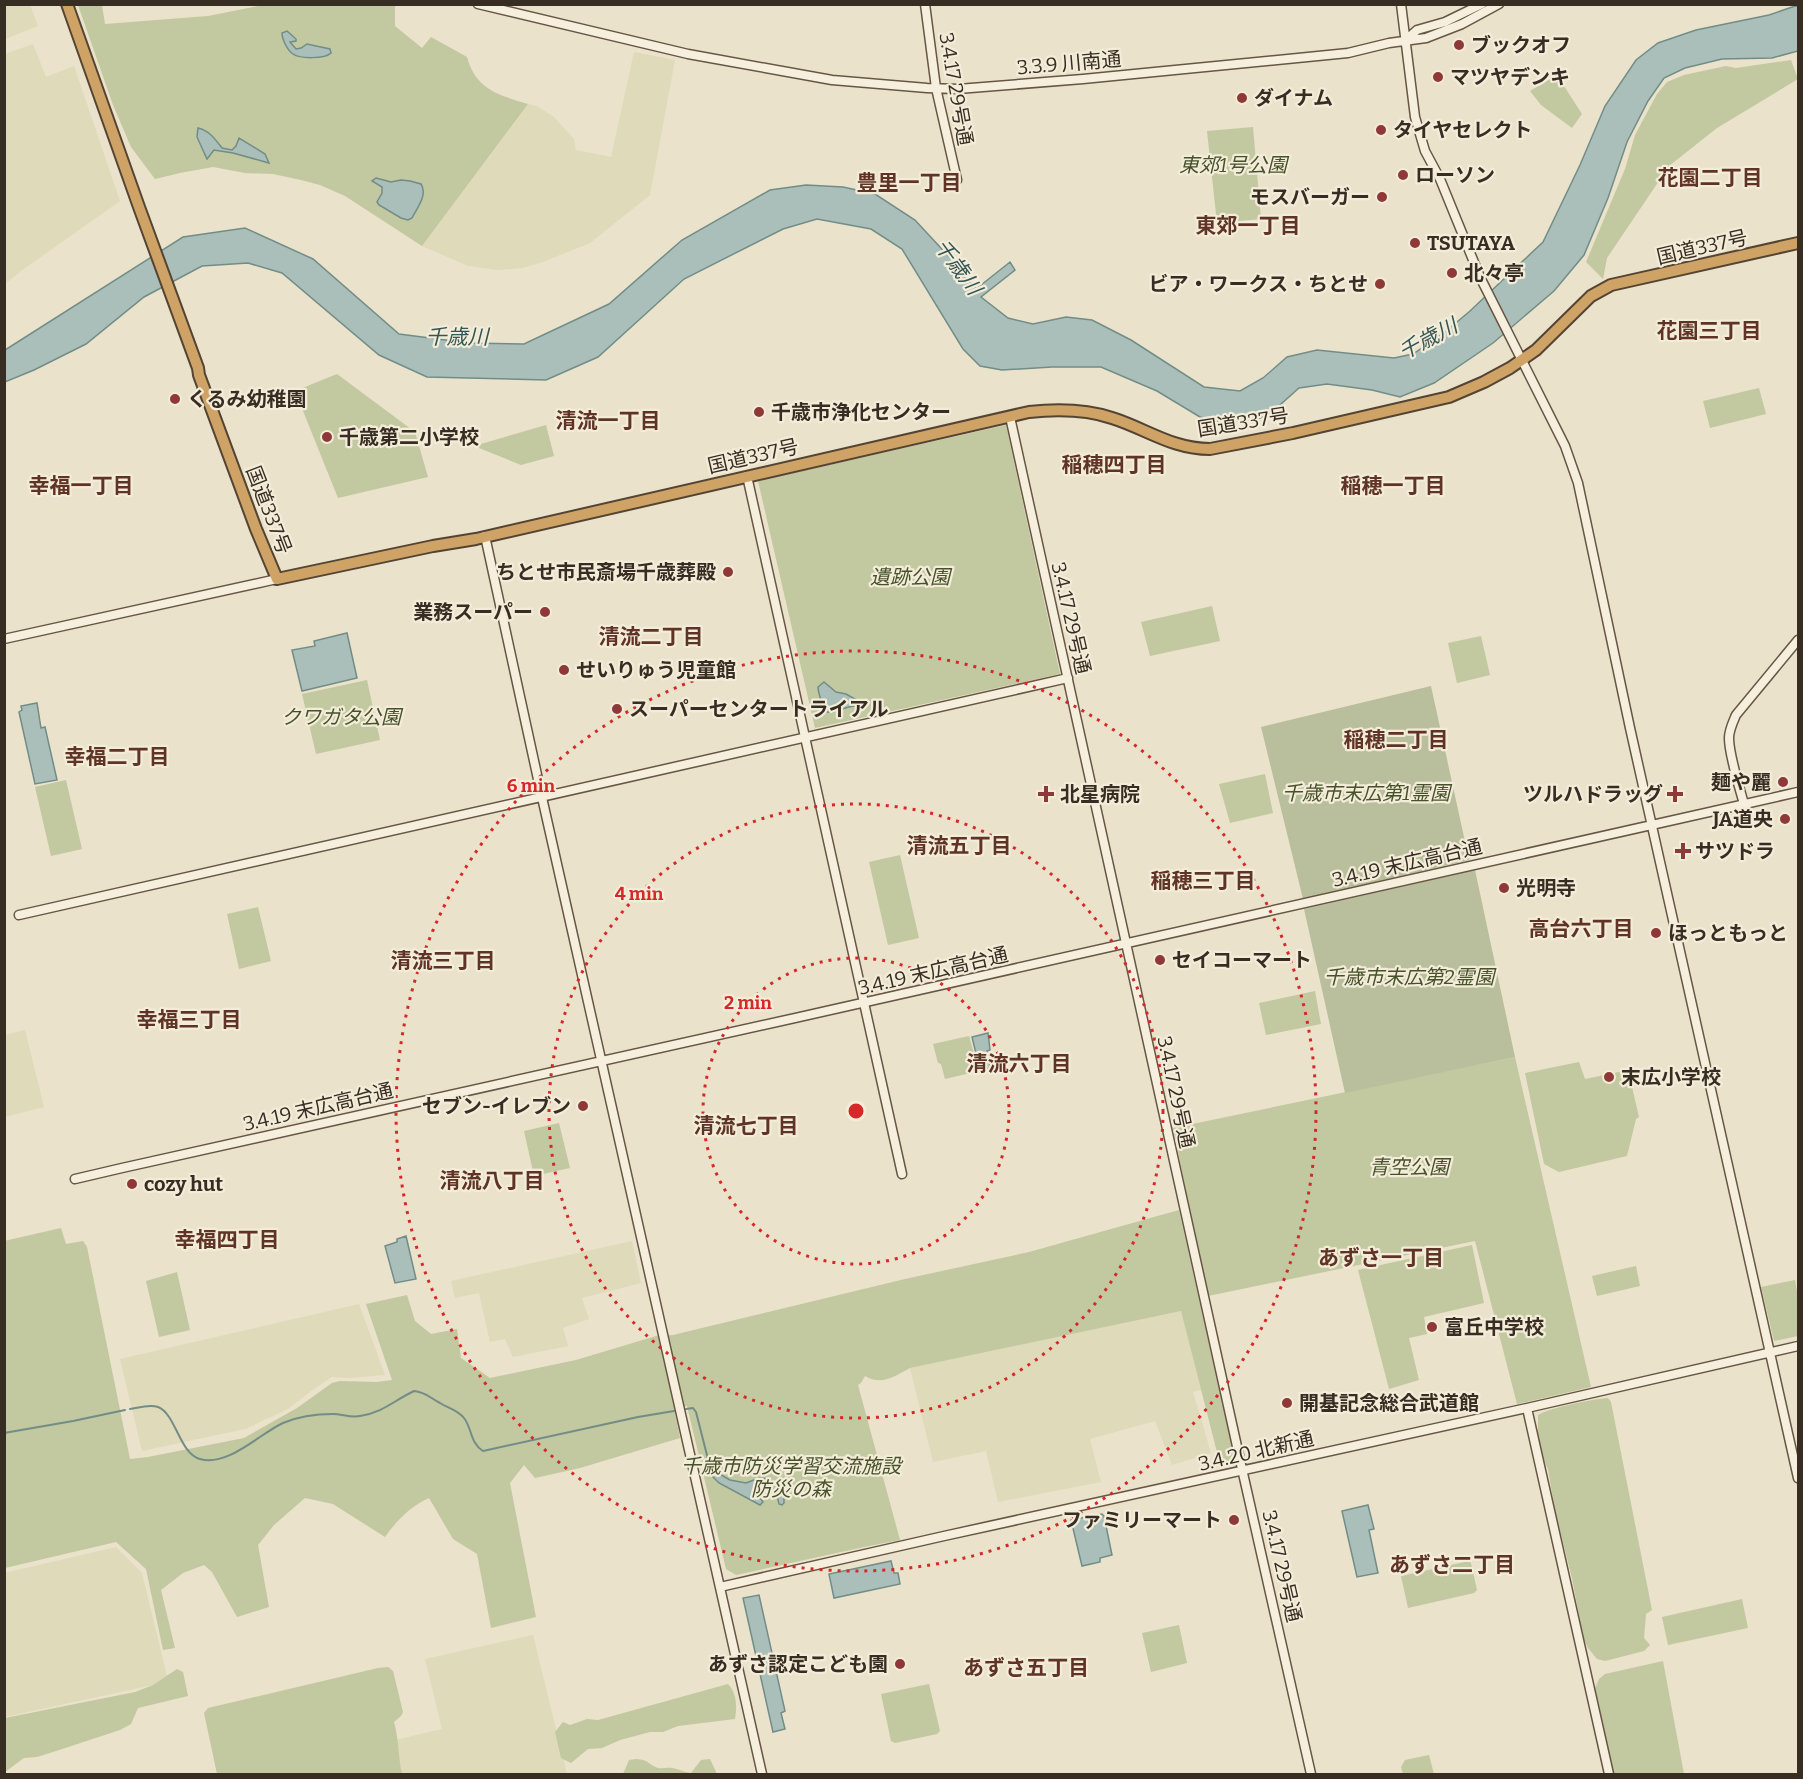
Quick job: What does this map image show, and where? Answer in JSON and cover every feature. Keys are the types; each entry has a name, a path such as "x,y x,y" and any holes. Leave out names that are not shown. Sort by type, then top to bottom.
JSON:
{"highway":[{"name":"国道337号","path":"67,4 199,375 276,579 485,537 1029,412 1053,410 1114,418 1178,446 1194,449 1210,449 1293,433 1449,397 1484,382 1536,351 1592,296 1611,285 1798,243"}],"street":[{"name":"3.3.9 川南通","path":"478,4 735,63 832,80 958,89 1083,79 1366,50 1389,43 1426,38 1462,24 1499,4"},
{"name":"3.4.17 29号通","path":"925,4 936,88 957,180"},
{"path":"1401,4 1415,117 1425,151 1440,180 1480,277 1565,446 1578,483 1798,1478"},
{"name":"3.3.9 川南通","path":"1406,41 1418,30 1444,22 1482,4"},
{"name":"3.4.17 29号通","path":"1010,417 1311,1774"},
{"path":"747,476 902,1174"},
{"path":"485,537 762,1774"},
{"path":"4,639 276,579"},
{"path":"1744,804 1730,747 1731,729 1736,715 1798,640"},
{"path":"19,915 1068,678"},
{"name":"3.4.19 末広高台通","path":"75,1179 865,1004 1798,792"},
{"name":"3.4.20 北新通","path":"720,1587 1798,1346"},
{"path":"1527,1408 1609,1774"}],"shaded area":[{"path":"5,4 30,5 38,26 5,39"},
{"path":"33,44 46,77 74,66 120,201 5,284 5,54"},
{"path":"634,52 675,60 650,195 590,243 523,268 498,270 468,266 422,246 528,104 537,106 554,117 574,139 576,150 611,157"},
{"path":"25,1030 44,1107 5,1117 5,1035"},
{"path":"632,1241 641,1283 582,1298 589,1319 563,1328 568,1346 513,1357 505,1339 490,1342 479,1293 455,1298 451,1281"},
{"path":"359,1304 385,1375 332,1377 288,1409 245,1429 142,1451 120,1359"},
{"path":"1181,1311 1201,1390 1193,1392 1211,1453 1172,1465 1155,1421 1090,1439 1101,1482 998,1502 986,1451 933,1462 910,1368"},
{"path":"116,1547 142,1573 167,1676 153,1685 5,1717 4,1573"},
{"path":"533,1635 567,1774 399,1774 391,1741 442,1729 425,1659"}],"green space":[{"path":"78,5 102,5 105,24 208,16 263,5 395,5 395,26 422,48 431,37 467,57 476,77 490,90 528,104 422,246 345,196 301,180 273,174 245,173 213,167 155,179 131,147 113,105"},
{"path":"1791,60 1798,79 1717,128 1669,166 1607,258 1603,279 1586,262 1625,169 1635,135 1657,94 1667,82 1684,75 1726,66 1736,68"},
{"path":"1557,75 1582,114 1572,128 1541,105 1530,91"},
{"name":"東郊1号公園","path":"1253,127 1261,219 1217,223 1207,131"},
{"path":"337,374 415,432 428,477 338,498 295,391"},
{"path":"1759,388 1766,414 1710,428 1703,401"},
{"path":"546,425 554,456 521,465 474,446"},
{"name":"遺跡公園","path":"1006,425 1060,674 815,728 758,481"},
{"path":"1212,606 1220,641 1150,656 1141,622"},
{"path":"1481,636 1490,675 1457,683 1448,643"},
{"name":"クワガタ公園","path":"367,680 380,740 316,754 302,694"},
{"name":"千歳市末広第1霊園","path":"1431,686 1469,860 1303,899 1261,727"},
{"path":"1265,774 1273,813 1230,823 1219,784"},
{"path":"66,780 82,849 51,856 35,787"},
{"path":"900,855 919,938 888,945 869,862"},
{"name":"千歳市末広第2霊園","path":"1475,870 1515,1057 1345,1093 1304,909"},
{"path":"258,907 271,961 239,969 227,914"},
{"path":"1315,991 1321,1024 1266,1035 1259,1003"},
{"path":"969,1036 979,1071 945,1079 933,1044"},
{"name":"青空公園","path":"1515,1057 1591,1387 1517,1404 1475,1241 1208,1296 1173,1128"},
{"path":"1579,1062 1585,1079 1628,1070 1639,1117 1636,1119 1627,1156 1559,1172 1544,1164 1525,1073"},
{"path":"559,1123 570,1168 534,1176 524,1131"},
{"name":"千歳市防災学習交流施設 防災の森","path":"1179,1210 1235,1461 1220,1464 1181,1311 910,1368 883,1380 865,1376 858,1385 900,1540 736,1575 726,1569 687,1406 674,1408 680,1438 580,1468 535,1478 524,1465 510,1483 536,1617 491,1628 477,1554 453,1539 429,1498 405,1514 385,1537 333,1504 305,1498 274,1525 258,1545 269,1607 237,1617 212,1572 204,1565 183,1573 161,1590 175,1648 163,1650 146,1569 116,1542 5,1568 4,1241 61,1228 66,1244 83,1241 87,1247 130,1459 244,1438 297,1408 332,1383 392,1380 366,1304 407,1295 415,1321 431,1334 457,1329 461,1358 490,1378 576,1360 656,1336 673,1335 905,1279 1029,1252"},
{"path":"1472,1245 1484,1303 1424,1317 1427,1334 1409,1338 1419,1380 1389,1389 1358,1270"},
{"path":"1636,1266 1640,1286 1597,1296 1592,1276"},
{"path":"177,1272 190,1330 159,1337 146,1281"},
{"path":"1795,1280 1798,1297 1798,1336 1774,1341 1761,1287"},
{"path":"1608,1398 1611,1402 1652,1610 1646,1614 1644,1638 1650,1645 1644,1651 1605,1661 1597,1659 1583,1637 1548,1469 1540,1453 1538,1415 1571,1404"},
{"path":"1469,1561 1477,1590 1474,1593 1408,1608 1401,1576"},
{"path":"1742,1599 1748,1628 1668,1645 1662,1617"},
{"path":"1179,1625 1187,1663 1151,1672 1142,1633"},
{"path":"1663,1661 1684,1774 1614,1774 1595,1688 1599,1679 1605,1674"},
{"path":"388,1667 393,1671 403,1712 394,1722 402,1774 217,1774 204,1713 208,1708"},
{"path":"177,1669 183,1672 188,1696 138,1708 131,1724 120,1730 37,1757 24,1758 5,1772 5,1718 135,1692 153,1685"},
{"path":"728,1684 736,1700 735,1719 678,1726 663,1732 650,1732 620,1740 602,1748 588,1749 571,1763 561,1758 555,1732 563,1722 570,1725 587,1719 598,1720"},
{"path":"929,1684 940,1731 937,1734 895,1743 891,1741 881,1694"},
{"path":"1429,1755 1434,1774 1403,1774 1401,1767 1405,1760"},
{"path":"710,1759 717,1774 623,1774 629,1760 646,1761 658,1768 672,1768 691,1773 701,1760"}],"water":[{"path":"1798,5 1798,51 1772,58 1722,59 1685,68 1664,78 1648,101 1627,142 1608,198 1584,255 1554,291 1493,343 1434,383 1400,397 1372,390 1327,384 1299,388 1272,412 1260,418 1220,423 1200,417 1157,391 1101,367 1002,370 980,366 963,349 902,249 871,229 817,219 783,229 684,279 598,357 546,380 427,377 379,355 282,273 248,263 202,266 144,297 86,344 5,382 5,350 183,237 245,228 313,259 399,334 469,343 524,344 609,304 682,240 770,190 806,185 843,187 875,194 915,220 976,289 1010,262 1015,270 981,297 1008,318 1033,324 1066,317 1092,320 1131,340 1204,387 1240,391 1263,378 1287,357 1317,350 1394,358 1413,354 1445,332 1543,242 1605,106 1636,60 1658,43 1696,30 1769,15"},
{"path":"287,31 296,39 290,42 296,49 307,44 330,49 331,53 312,58 293,54 283,38 282,33"},
{"path":"198,128 209,133 222,148 232,150 239,138 265,154 269,163 214,150 207,159 197,137"},
{"path":"376,178 391,182 401,180 421,184 423,197 412,218 408,220 401,218 379,205 377,202 382,193 382,187 372,181"},
{"path":"347,633 357,678 302,691 292,650 315,646 314,641"},
{"path":"824,682 836,692 857,700 855,706 826,712 818,687"},
{"path":"37,703 41,728 45,727 57,780 35,784 19,712 22,710 21,706"},
{"path":"988,1033 990,1050 987,1051 991,1068 980,1070 972,1037"},
{"path":"406,1236 416,1279 395,1283 385,1246"},
{"path":"708,1463 714,1471 730,1480 746,1483 759,1478 777,1483 784,1491 784,1503 779,1504 773,1491 760,1485 753,1488 753,1497 760,1498 763,1502 760,1505 719,1483 707,1471"},
{"path":"1368,1505 1374,1529 1369,1530 1378,1573 1357,1577 1342,1511"},
{"path":"1102,1514 1112,1555 1100,1558 1100,1562 1082,1566 1071,1520"},
{"path":"891,1561 894,1573 898,1573 900,1584 834,1598 829,1574"},
{"path":"759,1595 785,1711 781,1713 785,1729 773,1732 743,1598"}],"waterway":[{"path":"130,1409 158,1407 169,1417 187,1449 200,1459 211,1460 232,1454 283,1423 320,1415 360,1416 382,1409 414,1391 425,1394 462,1415 473,1440 483,1451 674,1411"},
{"path":"686,1409 693,1408 696,1412 710,1467"},
{"path":"4,1433 125,1410"}],"place":[{"name":"ブックオフ","path":"1459,45"},
{"name":"マツヤデンキ","path":"1438,77"},
{"name":"ダイナム","path":"1242,98"},
{"name":"タイヤセレクト","path":"1381,130"},
{"name":"ローソン","path":"1403,175"},
{"name":"モスバーガー","path":"1382,197"},
{"name":"TSUTAYA","path":"1415,243"},
{"name":"北々亭","path":"1452,273"},
{"name":"ビア・ワークス・ちとせ","path":"1380,284"},
{"name":"くるみ幼稚園","path":"175,399"},
{"name":"千歳市浄化センター","path":"759,412"},
{"name":"千歳第二小学校","path":"327,437"},
{"name":"ちとせ市民斎場千歳葬殿","path":"728,572"},
{"name":"業務スーパー","path":"545,612"},
{"name":"せいりゅう児童館","path":"564,670"},
{"name":"スーパーセンタートライアル","path":"617,709"},
{"name":"麺や麗","path":"1783,782"},
{"name":"北星病院","path":"1046,794"},
{"name":"ツルハドラッグ","path":"1675,794"},
{"name":"JA道央","path":"1785,819"},
{"name":"サツドラ","path":"1683,851"},
{"name":"光明寺","path":"1504,888"},
{"name":"ほっともっと","path":"1656,933"},
{"name":"セイコーマート","path":"1160,960"},
{"name":"末広小学校","path":"1609,1077"},
{"name":"セブン-イレブン","path":"583,1106"},
{"name":"cozy hut","path":"132,1184"},
{"name":"富丘中学校","path":"1432,1327"},
{"name":"開基記念総合武道館","path":"1287,1403"},
{"name":"ファミリーマート","path":"1234,1520"},
{"name":"あずさ認定こども園","path":"900,1664"}],"district":[{"name":"花園二丁目","path":"1710,178"},
{"name":"豊里一丁目","path":"909,183"},
{"name":"東郊一丁目","path":"1248,226"},
{"name":"花園三丁目","path":"1709,331"},
{"name":"清流一丁目","path":"608,421"},
{"name":"稲穂四丁目","path":"1114,465"},
{"name":"幸福一丁目","path":"81,486"},
{"name":"稲穂一丁目","path":"1393,486"},
{"name":"清流二丁目","path":"651,637"},
{"name":"稲穂二丁目","path":"1396,740"},
{"name":"幸福二丁目","path":"117,757"},
{"name":"清流五丁目","path":"959,846"},
{"name":"稲穂三丁目","path":"1203,881"},
{"name":"高台六丁目","path":"1581,929"},
{"name":"清流三丁目","path":"443,961"},
{"name":"幸福三丁目","path":"189,1020"},
{"name":"清流六丁目","path":"1019,1064"},
{"name":"清流七丁目","path":"746,1126"},
{"name":"清流八丁目","path":"492,1181"},
{"name":"幸福四丁目","path":"227,1240"},
{"name":"あずさ一丁目","path":"1381,1258"},
{"name":"あずさ二丁目","path":"1452,1565"},
{"name":"あずさ五丁目","path":"1026,1668"}],"water label":[{"name":"千歳川","path":"958,267"},
{"name":"千歳川","path":"457,337"},
{"name":"千歳川","path":"1428,339"}]}
